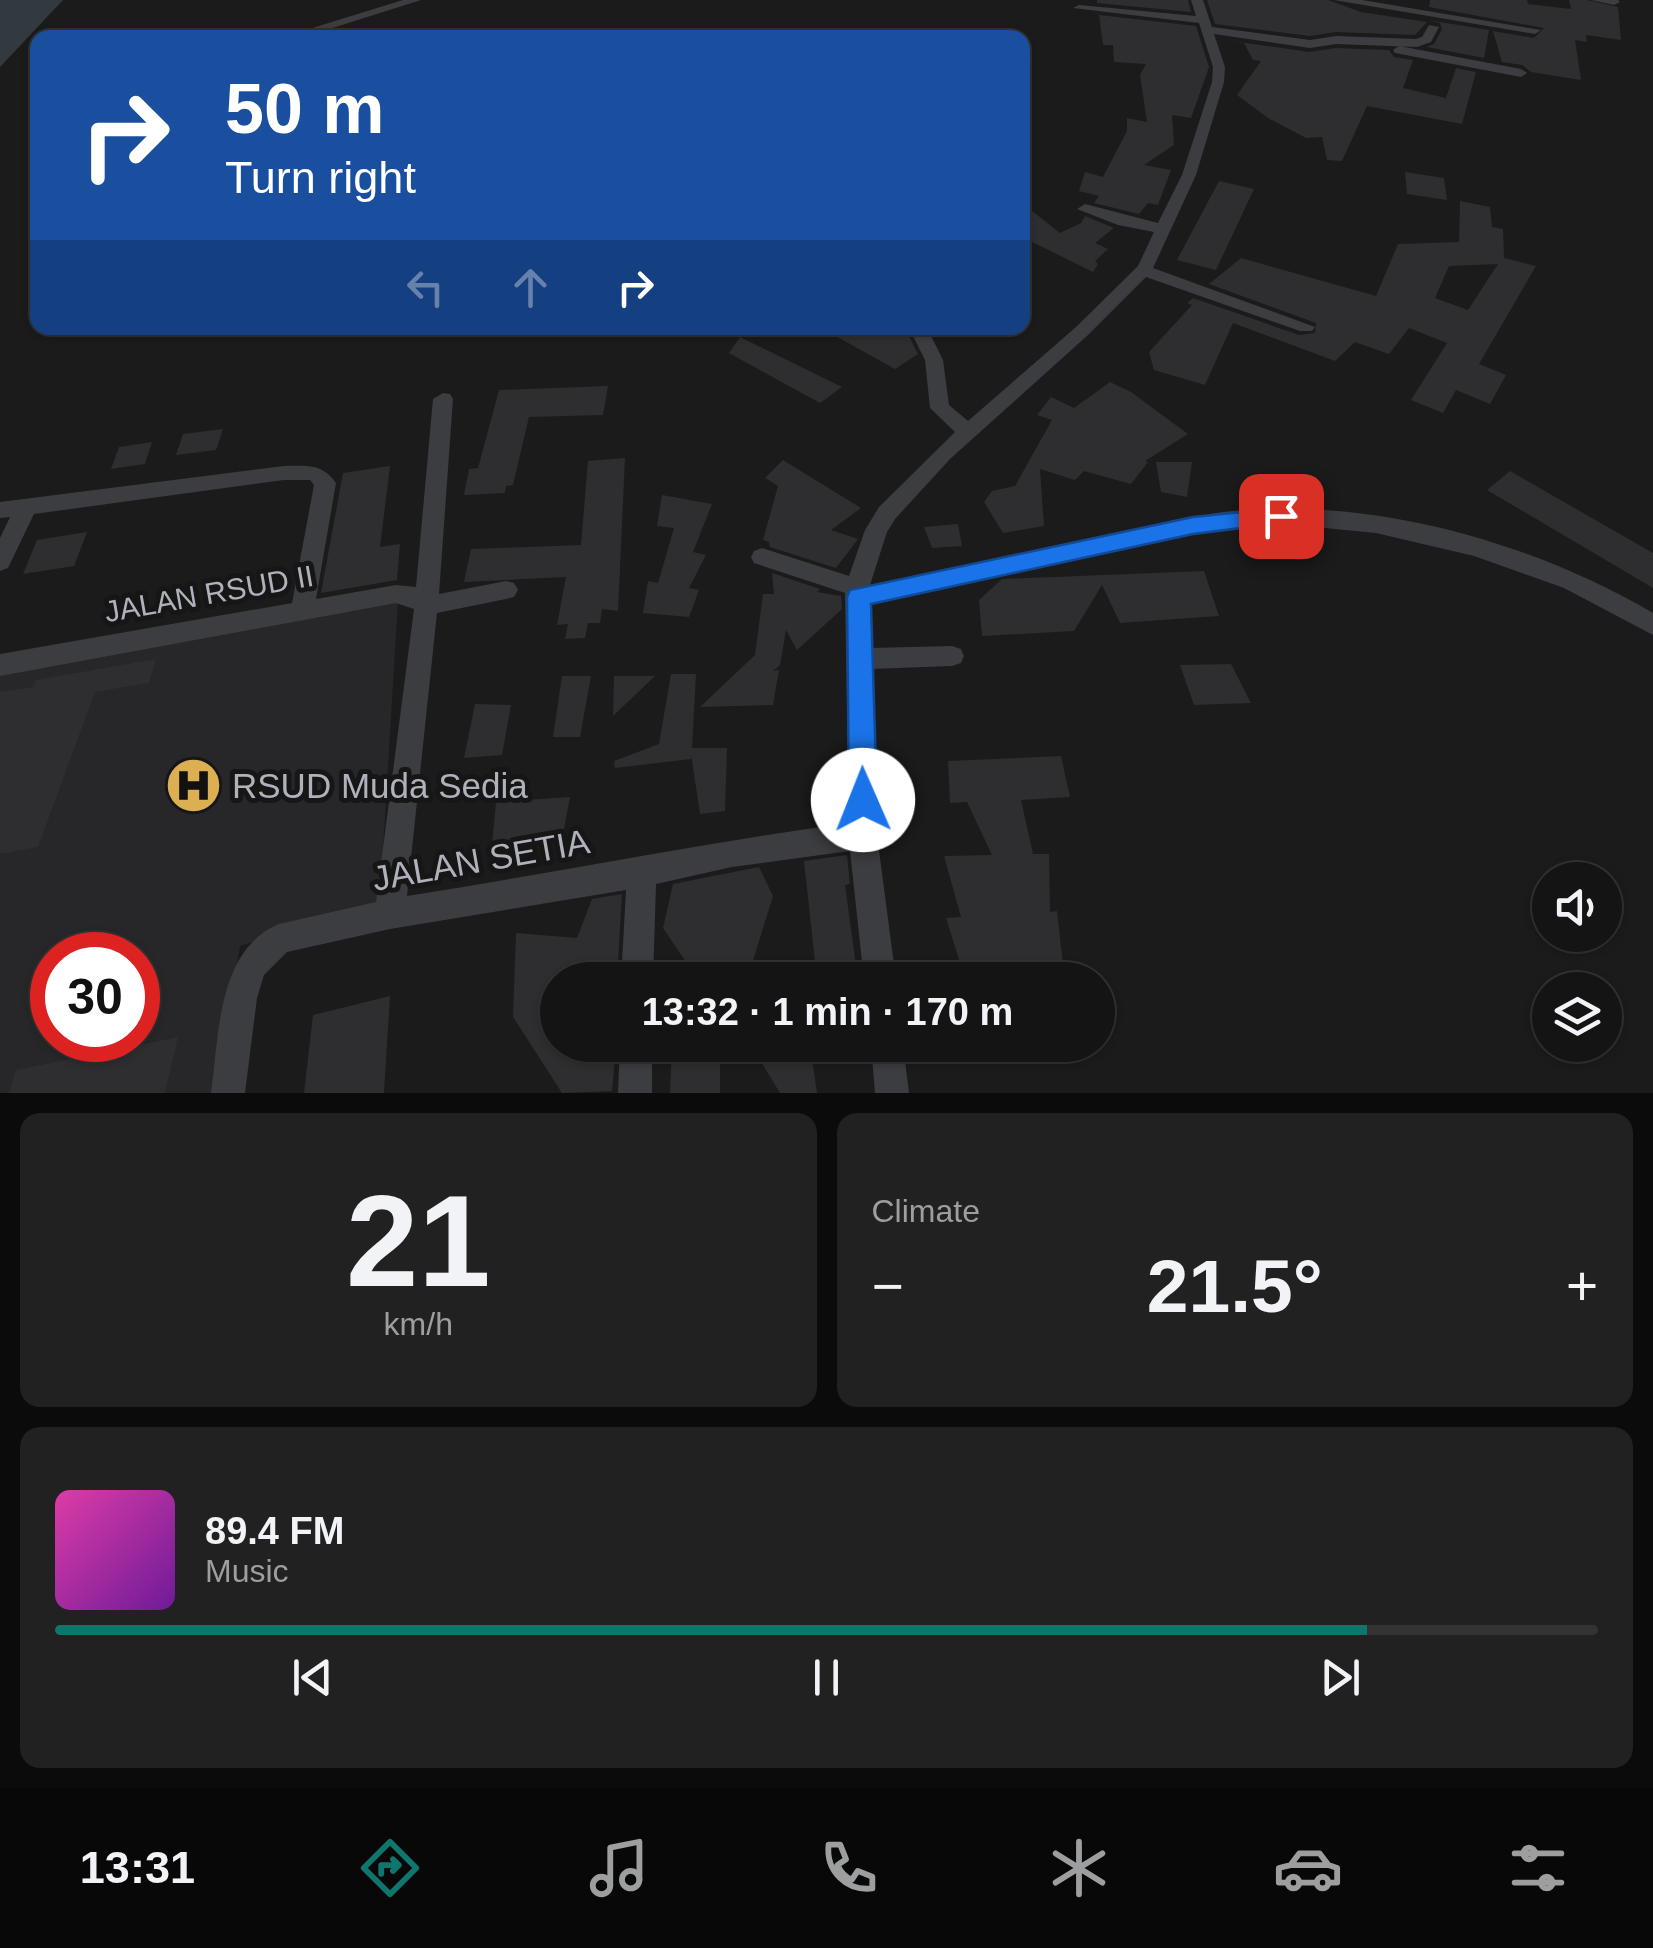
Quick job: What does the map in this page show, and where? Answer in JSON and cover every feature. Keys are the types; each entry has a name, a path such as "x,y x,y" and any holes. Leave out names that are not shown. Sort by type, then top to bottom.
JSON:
{"street":[{"path":"313,30 415,0"},
{"path":"1340,0 1535,30"},
{"path":"1598,0 1614,2"},
{"path":"1079,8 1203,17 1310,44 1417,43 1427,39 1432,27"},
{"path":"878,962 863,835 858,592 876,530 887,512 968,432 1082,331 1143,270 1188,175 1218,82 1219,67 1203,17"},
{"path":"1371,43 1521,74"},
{"path":"1085,209 1124,222 1164,229"},
{"path":"1143,270 1306,327"},
{"path":"922,335 934,360 940,408 968,432"},
{"path":"390,914 426,606 443,399"},
{"path":"0,510 284,473 315,473 325,483 302,611"},
{"path":"0,562 26,507"},
{"path":"762,556 858,592 1193,525 1281,516 1329,519 1452,540 1592,592 1653,625"},
{"path":"426,606 506,590"},
{"name":"JALAN RSUD II","path":"0,665 396,594 416,597 426,606"},
{"path":"861,660 952,656"},
{"name":"JALAN SETIA","path":"228,1093 240,998 252,965 279,939 390,914 642,873 732,853 863,835"},
{"path":"638,962 642,873"},
{"path":"635,1093 636,1062"},
{"path":"889,1062 892,1093"}],"shaded area":[{"path":"0,0 63,0 35,30 30,30 30,35 0,67"},
{"name":"RSUD Muda Sedia","path":"398,601 380,901 240,946 216,1093 0,1093 0,671"}],"building":[{"path":"1188,0 1191,12 1097,3"},
{"path":"1207,0 1328,0 1361,12 1427,22 1415,35 1336,32 1310,36 1215,24"},
{"path":"1430,0 1527,0 1528,4 1571,9 1569,0 1587,0 1618,7 1621,40 1586,35 1587,42 1575,40 1581,80 1531,72 1522,65 1502,62 1493,31 1534,38 1544,28 1429,7"},
{"path":"1099,15 1196,26 1209,67 1191,118 1172,115 1174,145 1144,165 1171,170 1158,205 1148,203 1139,214 1094,203 1099,196 1079,191 1085,172 1103,177 1127,131 1127,118 1147,122 1140,75 1146,64 1114,62 1113,45 1103,45"},
{"path":"1428,20 1489,30 1484,58 1427,47 1434,44 1442,29 1440,23"},
{"path":"1219,39 1309,52 1336,48 1389,50 1394,57 1413,60 1403,88 1446,98 1456,68 1476,72 1462,124 1367,106 1342,161 1327,160 1322,137 1306,138 1268,118 1237,95 1261,61 1253,60 1244,43"},
{"path":"1405,172 1444,178 1447,200 1407,194"},
{"path":"1219,181 1254,189 1216,270 1177,260"},
{"path":"1460,201 1490,207 1492,227 1503,229 1504,258 1536,266 1479,364 1506,375 1490,404 1456,390 1443,413 1411,400 1447,343 1409,328 1389,354 1355,342 1335,361 1233,323 1205,385 1154,370 1149,352 1192,305 1187,303 1193,298 1299,335 1315,333 1316,323 1209,284 1241,258 1376,296 1398,244 1459,242","holes":["1498,264 1468,310 1435,298 1449,266"]},
{"path":"1030,209 1060,233 1081,223 1085,216 1114,228 1095,243 1108,249 1095,261 1098,264 1093,272 1030,241"},
{"path":"834,335 908,335 918,354 895,369"},
{"path":"740,337 842,387 820,403 729,353"},
{"path":"1110,382 1131,392 1188,434 1145,461 1148,462 1131,484 1084,471 1075,480 1040,469 1044,526 1003,533 984,502 992,491 1015,486 1052,420 1037,415 1051,397 1074,408"},
{"path":"608,386 603,415 529,417 513,485 506,486 505,493 464,495 469,469 478,468 499,390"},
{"path":"223,429 216,450 176,455 183,434"},
{"path":"152,442 145,464 111,469 119,447"},
{"path":"625,458 618,611 602,609 600,623 588,623 585,638 565,639 568,624 557,625 566,577 464,582 471,549 581,545 588,461"},
{"path":"783,460 861,508 831,530 858,539 836,568 770,547 763,540 778,486 765,478"},
{"path":"1156,462 1192,462 1187,497 1161,492"},
{"path":"390,466 380,547 400,544 397,580 321,593 343,473"},
{"path":"1510,471 1653,553 1653,588 1487,490"},
{"path":"662,495 712,504 693,552 706,555 689,588 699,590 689,617 643,613 648,581 658,583 674,528 657,526"},
{"path":"958,524 962,546 932,548 924,527"},
{"path":"87,532 74,566 23,574 37,540"},
{"path":"1204,571 1219,616 1120,623 1102,585 1074,631 982,636 979,600 1002,579"},
{"path":"772,573 820,589 817,592 841,596 842,609 797,650 786,630 780,665 773,671 779,670 773,705 700,707 755,655 763,594 774,594"},
{"path":"156,659 149,683 95,692 38,847 0,854 0,692 33,687 36,680"},
{"path":"1231,664 1251,703 1194,705 1180,665"},
{"path":"671,674 696,674 692,748 727,748 725,811 700,814 691,754 691,759 615,768 614,761 659,744"},
{"path":"562,676 591,676 580,737 553,737"},
{"path":"614,676 655,676 613,716"},
{"path":"475,704 511,705 502,755 464,758"},
{"path":"1061,756 1070,797 1021,800 1033,854 1049,854 1050,912 1057,911 1063,962 960,962 946,918 961,917 944,856 992,855 967,802 950,803 948,761"},
{"path":"570,797 562,840 492,845 496,802"},
{"path":"847,855 850,884 845,885 856,962 815,962 804,861"},
{"path":"759,867 773,896 753,962 686,962 663,928 673,884"},
{"path":"622,894 618,962 540,962 540,1059 513,1017 516,933 577,938 592,899"},
{"path":"390,996 384,1093 304,1093 313,1015"},
{"path":"178,1037 165,1093 9,1093 16,1070 55,1062 160,1062 160,1041"},
{"path":"542,1062 615,1062 612,1091 562,1093"},
{"path":"671,1062 720,1062 720,1093 670,1093"},
{"path":"761,1062 812,1062 817,1093 780,1093"}],"place":[{"name":"RSUD Muda Sedia","path":"193,786"}],"route":[{"path":"863,800 858,597 1193,525 1281,516"}]}
